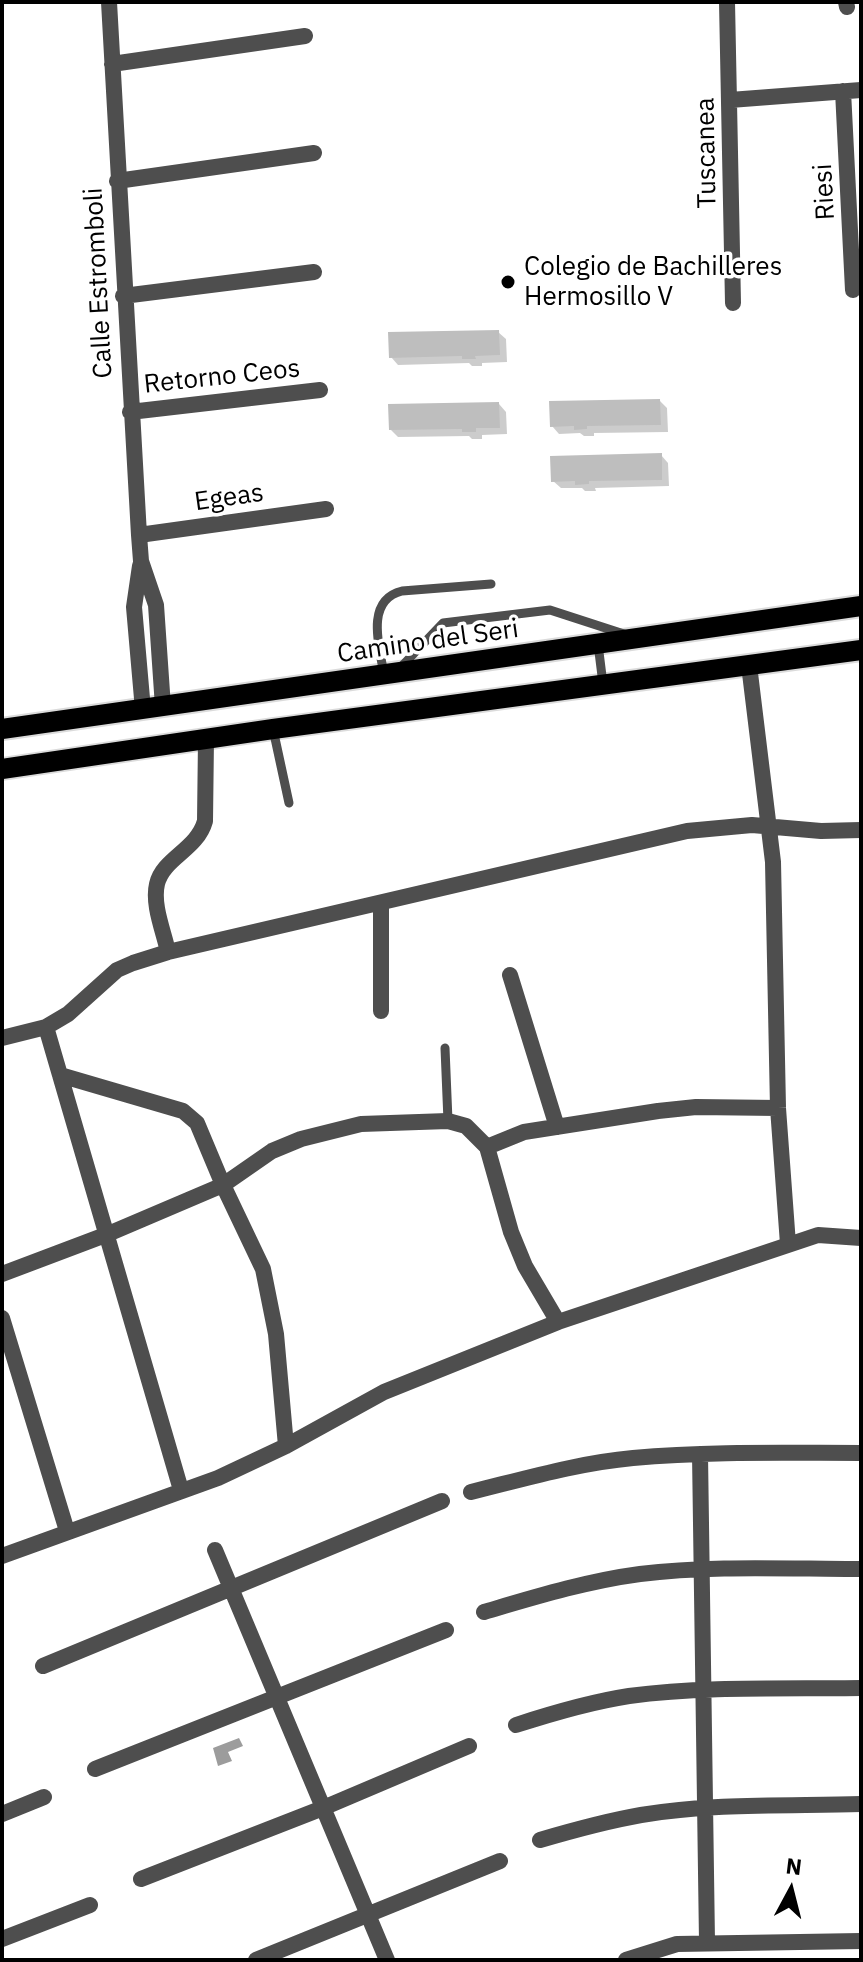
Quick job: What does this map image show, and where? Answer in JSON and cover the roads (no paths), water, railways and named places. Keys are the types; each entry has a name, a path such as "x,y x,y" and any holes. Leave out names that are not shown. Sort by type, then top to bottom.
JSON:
{"main road":[{"name":"Camino del Seri","path":"2,729 861,606"},
{"path":"2,769 273,729 861,650"}],"street":[{"name":"Calle Estromboli","path":"109,2 123,296 141,561"},
{"name":"Tuscanea","path":"727,2 733,303"},
{"path":"112,64 305,36"},
{"path":"730,100 861,90"},
{"name":"Riesi","path":"843,91 853,290"},
{"path":"117,181 314,153"},
{"path":"123,296 314,272"},
{"name":"Retorno Ceos","path":"130,412 320,390"},
{"name":"Egeas","path":"139,535 326,509"},
{"path":"141,561 156,605 153,709"},
{"path":"141,561 134,607 153,709"},
{"path":"134,607 156,605"},
{"path":"749,665 775,892 778,1108 788,1244"},
{"path":"168,952 157,902 157,884 167,867 201,833 205,821 206,739"},
{"path":"2,1038 46,1027 68,1014 117,970 168,952 687,831 735,825 821,831 861,830"},
{"path":"381,904 381,1011"},
{"path":"510,975 557,1127"},
{"path":"46,1027 181,1490"},
{"path":"60,1075 183,1111 197,1123 263,1269 276,1334 286,1446"},
{"path":"487,1147 515,1134 696,1107 778,1108"},
{"path":"2,1274 108,1234 223,1185 272,1151 301,1139 374,1122 448,1121 466,1126 487,1147 511,1232 525,1266 558,1322"},
{"path":"2,1556 218,1478 286,1446 384,1392 558,1322 818,1235 861,1238"},
{"path":"2,1318 67,1531"},
{"path":"471,1492 556,1471 631,1458 700,1454 861,1453"},
{"path":"700,1454 707,1942"},
{"path":"43,1666 442,1501"},
{"path":"215,1550 387,1960"},
{"path":"484,1612 571,1587 640,1574 701,1570 861,1569"},
{"path":"95,1769 446,1630"},
{"path":"516,1725 569,1708 628,1696 703,1690 861,1688"},
{"path":"141,1879 323,1808 469,1746"},
{"path":"2,1814 44,1797"},
{"path":"540,1840 592,1824 705,1808 861,1804"},
{"path":"256,1960 500,1861"},
{"path":"2,1939 90,1905"},
{"path":"626,1960 677,1944 861,1941"}],"lane":[{"path":"491,584 402,591 392,593 383,600 376,626 390,674 443,623 550,610 638,638"},
{"path":"598,644 603,685"},
{"path":"273,729 289,803"},
{"path":"445,1048 448,1121"}],"place":[{"name":"Colegio de Bachilleres Hermosillo V","path":"508,282"}]}
